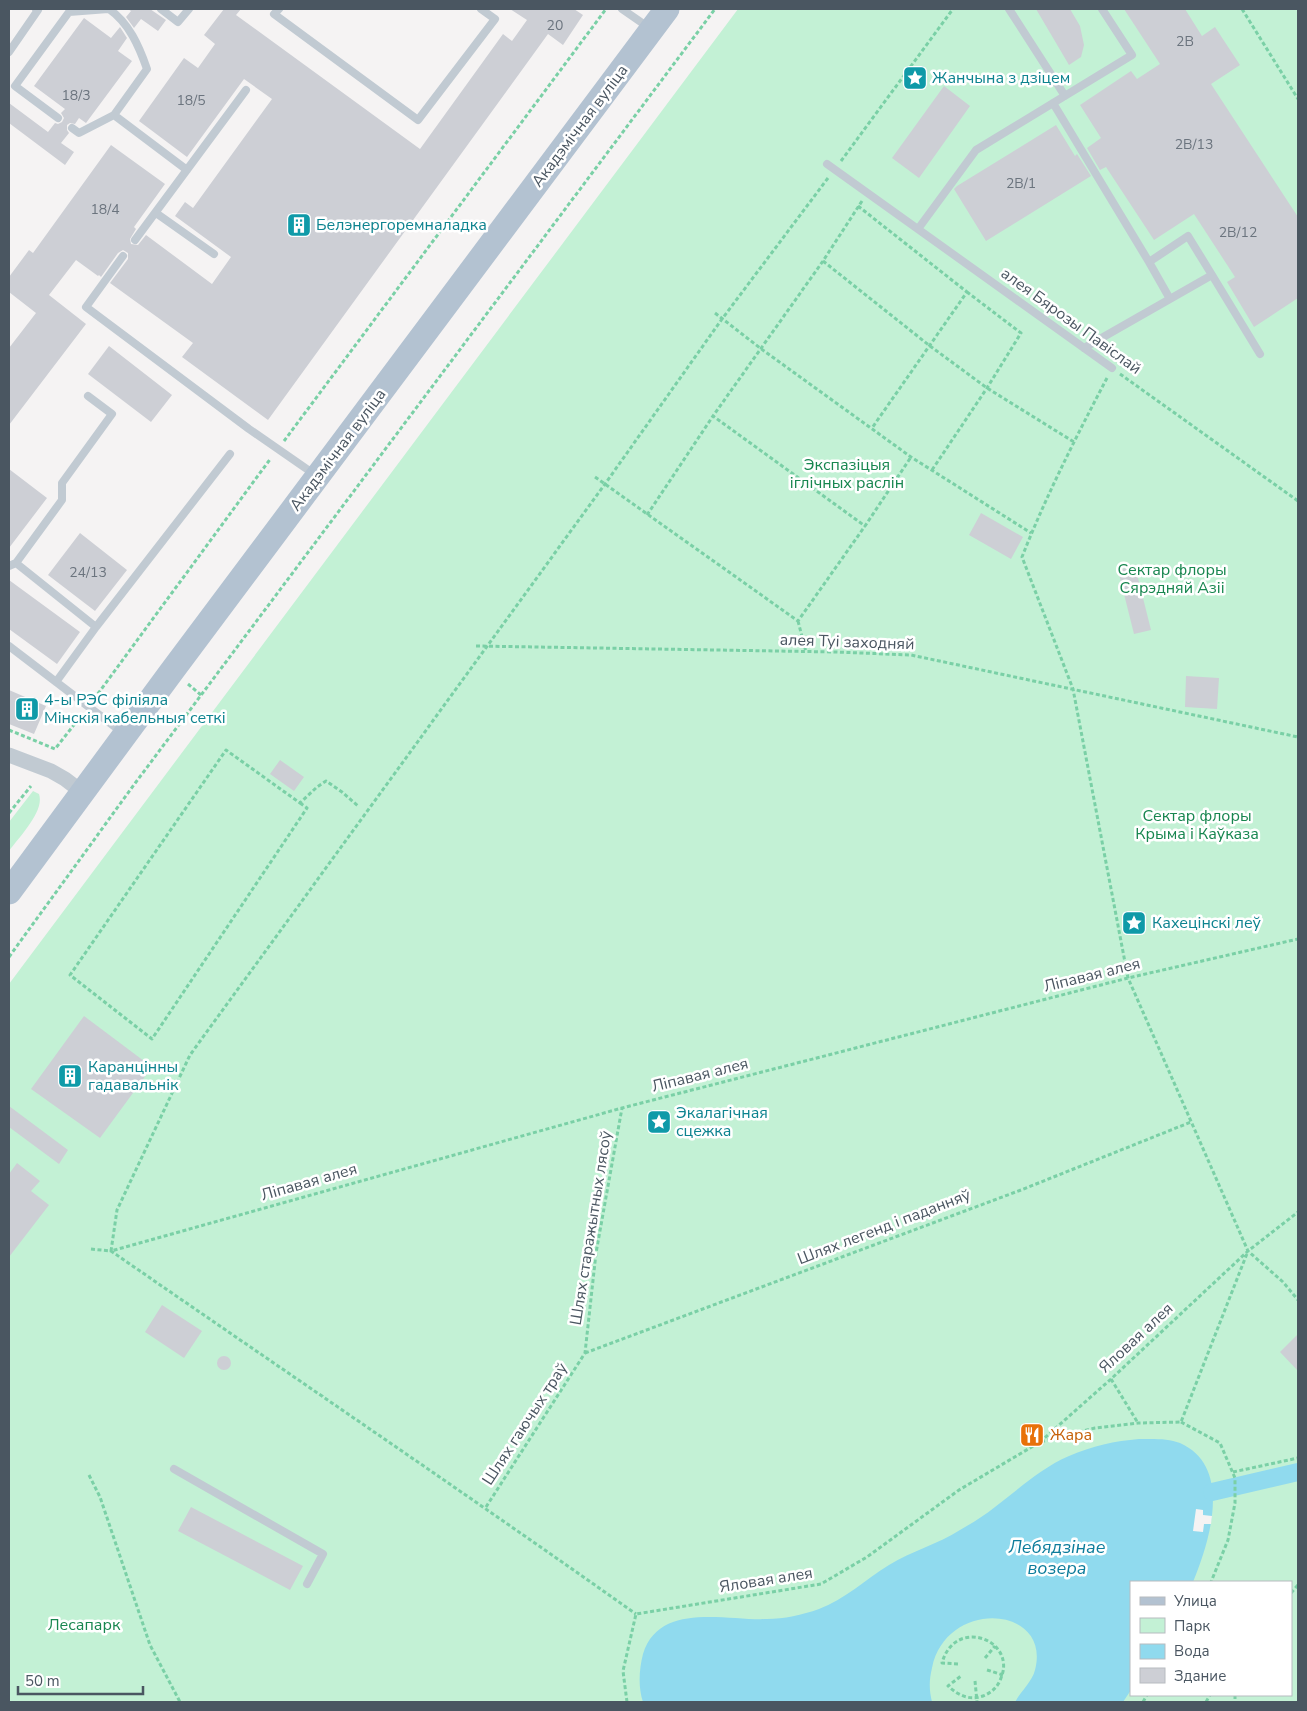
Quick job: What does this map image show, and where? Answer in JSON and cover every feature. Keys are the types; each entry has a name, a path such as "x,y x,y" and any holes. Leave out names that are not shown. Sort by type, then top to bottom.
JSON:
{"main road":[{"name":"Акадэмічная вуліца","path":"9,892 667,9"}],"street":[{"path":"9,755 51,771 82,792"}],"lane":[{"path":"9,52 38,10 36,9"},
{"path":"58,118 15,86 69,12 109,9 118,16 138,45 147,69 114,114 79,133 72,128"},
{"path":"161,9 178,22 189,9"},
{"path":"278,9 274,14 418,120 495,19 481,9"},
{"path":"622,9 652,30"},
{"path":"1009,9 1065,96"},
{"path":"918,229 976,150 1132,55 1102,9"},
{"path":"135,240 246,90"},
{"path":"1053,103 1170,299"},
{"path":"114,114 187,170"},
{"name":"алея Бярозы Павіслай","path":"827,164 1112,368"},
{"path":"156,213 214,254"},
{"path":"1149,262 1188,236 1260,354"},
{"path":"123,256 86,307 278,450 318,477"},
{"path":"1084,348 1212,275"},
{"path":"88,396 112,414 62,484 62,500 12,564 96,627"},
{"path":"56,682 96,627 230,454"},
{"path":"9,646 125,734"},
{"path":"174,1470 323,1554 308,1584"}],"path":[{"path":"9,730 55,749 606,9"},
{"path":"9,957 142,774 715,9"},
{"path":"111,1250 117,1210 190,1055 605,484 722,319 953,9"},
{"path":"1242,9 1298,99"},
{"path":"647,515 760,348 823,261 867,192"},
{"path":"858,206 1021,333 932,470"},
{"path":"823,261 986,388 1074,442"},
{"path":"872,428 967,292"},
{"path":"715,313 760,348 911,457 1031,533"},
{"path":"1112,368 1074,442 1031,533 1022,557 1073,689 1128,978 1248,1251 1283,1282 1298,1300"},
{"name":"алея Бярозы Павіслай","path":"1112,368 1298,501"},
{"path":"714,416 865,526"},
{"path":"798,622 911,457"},
{"path":"595,477 798,622 806,652"},
{"name":"алея Туі заходняй","path":"476,646 911,655 1298,737"},
{"path":"226,750 300,803 307,808 152,1039 70,975 226,750"},
{"path":"300,803 326,781 358,806"},
{"path":"9,813 30,786"},
{"name":"Ліпавая алея","path":"111,1250 622,1108 1128,978 1298,939"},
{"name":"Шлях старажытных лясоў","path":"585,1353 596,1253 622,1108"},
{"name":"Шлях легенд і паданняў","path":"585,1353 1021,1190 1191,1122"},
{"name":"Яловая алея","path":"636,1614 821,1584 866,1557 959,1490 1040,1442 1111,1379 1248,1251 1298,1212"},
{"path":"91,1249 111,1250 316,1393 486,1508 636,1614 623,1671 627,1702"},
{"path":"1181,1422 1248,1251"},
{"name":"Шлях гаючых траў","path":"486,1508 585,1353"},
{"path":"1111,1379 1138,1423"},
{"name":"Яловая алея","path":"1040,1442 1096,1428 1138,1423 1181,1422 1220,1443 1234,1472 1235,1503 1228,1540 1211,1581"},
{"path":"1234,1472 1298,1458"},
{"path":"88,1475 100,1497 150,1645 180,1702"},
{"path":"958,1664 942,1663 949,1647 966,1637 977,1636 987,1640 995,1646 1002,1660 1002,1675 999,1684 992,1691 976,1700 960,1695 948,1686 961,1676"},
{"path":"985,1658 995,1646"},
{"path":"987,1670 1002,1675"},
{"path":"975,1681 976,1700"}],"green space":[{"path":"738,9 1298,9 1298,1702 9,1702 9,984"},
{"path":"33,791 39,794 40,801 35,816 9,851 9,822"}],"water":[{"name":"Лебядзінае возера","path":"1139,1439 1160,1439 1180,1443 1197,1454 1207,1469 1212,1487 1213,1507 1205,1547 1193,1581 1130,1581 1130,1692 1123,1702 1015,1702 1034,1674 1036,1648 1028,1632 1014,1622 995,1618 975,1621 956,1630 941,1645 930,1677 932,1702 643,1702 640,1678 643,1654 651,1637 664,1626 679,1620 696,1617 773,1619 819,1609 855,1589 898,1560 952,1535 991,1510 1059,1461 1078,1452 1112,1443"}],"pier":[{"path":"1196,1509 1203,1510 1203,1515 1212,1516 1211,1524 1204,1524 1203,1532 1193,1531"}],"building":[{"path":"128,9 150,9 166,20 158,31 141,19 134,28 126,17 131,11"},
{"name":"Белэнергоремналадка","path":"224,9 241,9 236,15 420,149 503,34 512,41 527,20 510,9 574,9 583,15 563,45 548,34 268,420 182,357 193,343 110,283 128,259 128,253 123,250 118,253 101,277 76,260 49,295 86,324 9,425 9,348 36,313 9,292 9,277 29,250 33,253 111,145 165,184 134,227 136,229 130,239 131,244 138,245 146,235 212,284 231,257 175,216 185,202 193,208 272,99 244,79 187,157 139,121 184,58 198,68 215,44 204,35"},
{"path":"1036,9 1070,9 1080,26 1084,45 1081,57 1069,65"},
{"path":"1124,9 1185,9 1202,36 1215,27 1240,65 1211,84 1298,217 1298,298 1254,327 1227,282 1235,277 1194,214 1154,240 1106,167 1100,170 1087,148 1101,138 1080,105 1131,71 1137,79 1160,64"},
{"path":"84,18 111,38 120,27 127,38 118,51 132,61 86,123 79,118 75,124 70,123 67,125 69,133 61,143 74,152 65,165 9,123 9,103 48,132 55,123 62,122 64,118 61,113 65,109 34,86"},
{"path":"944,86 970,106 919,178 892,158"},
{"path":"1056,125 1075,156 1077,154 1091,176 986,241 954,189"},
{"path":"109,346 172,395 151,422 88,374"},
{"path":"9,469 47,498 9,548"},
{"path":"981,513 1023,537 1011,559 969,535"},
{"path":"80,533 127,570 95,611 48,575"},
{"path":"1135,566 1151,630 1134,634 1118,570"},
{"path":"9,580 80,632 57,664 9,629"},
{"path":"1186,676 1219,678 1217,709 1185,707"},
{"name":"4-ы РЭС філіяла Мінскія кабельныя сеткі","path":"9,690 46,706 34,734 9,724"},
{"path":"280,760 304,777 294,791 270,774"},
{"name":"Каранцінны гадавальнік","path":"84,1016 152,1067 100,1138 31,1089"},
{"path":"9,1106 68,1150 59,1164 9,1127"},
{"path":"17,1163 40,1181 31,1191 49,1205 9,1257 9,1174"},
{"path":"162,1305 202,1331 184,1358 145,1332"},
{"path":"1298,1334 1298,1371 1280,1352"},
{"path":"224,1356 229,1358 231,1363 229,1368 224,1370 219,1368 217,1363 219,1358"},
{"path":"191,1507 303,1566 290,1590 178,1531"}],"waterway":[{"path":"1212,1492 1298,1472"}],"place":[{"name":"Жанчына з дзіцем","path":"915,78"},
{"name":"Белэнергоремналадка","path":"299,225"},
{"name":"4-ы РЭС філіяла Мінскія кабельныя сеткі","path":"27,709"},
{"name":"Кахецінскі леў","path":"1134,923"},
{"name":"Каранцінны гадавальнік","path":"70,1076"},
{"name":"Экалагічная сцежка","path":"659,1122"},
{"name":"Жара","path":"1032,1435"}],"park label":[{"name":"Экспазіцыя іглічных раслін","path":"847,474"},
{"name":"Сектар флоры Сярэдняй Азіі","path":"1172,579"},
{"name":"Сектар флоры Крыма і Каўказа","path":"1197,825"},
{"name":"Лесапарк","path":"84,1625"}]}
